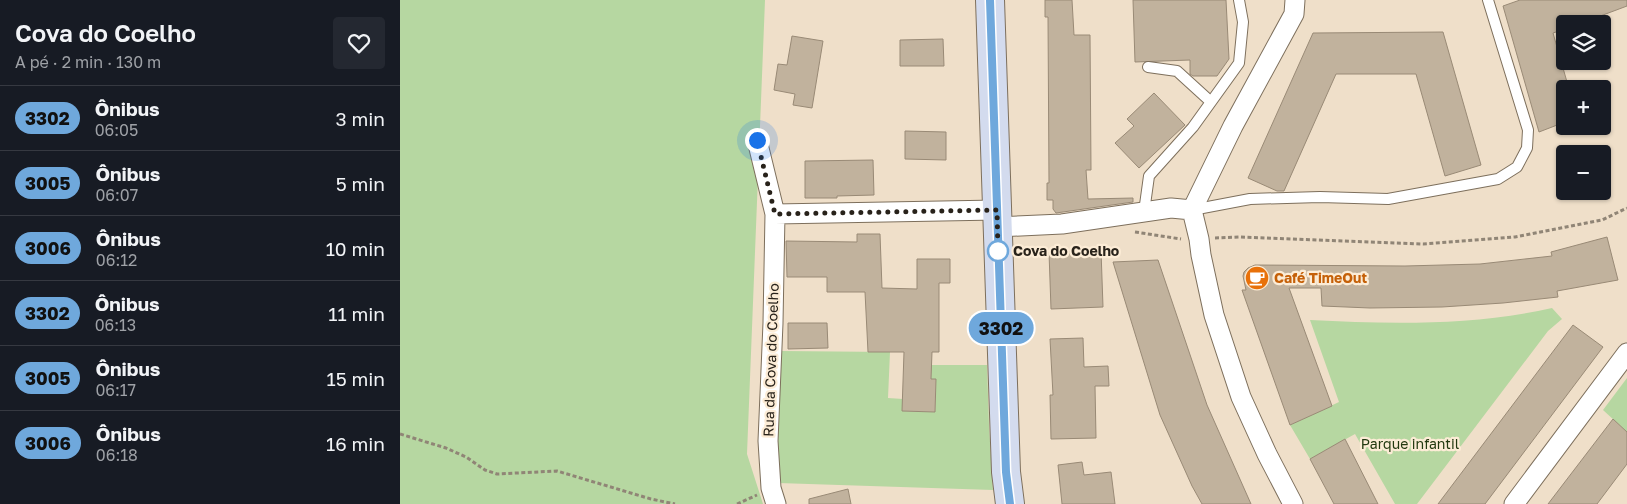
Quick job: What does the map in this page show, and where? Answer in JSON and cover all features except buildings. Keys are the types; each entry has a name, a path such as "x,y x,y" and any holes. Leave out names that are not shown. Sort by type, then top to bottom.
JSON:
{"main road":[{"path":"990,0 1006,472 1010,504"}],"street":[{"path":"1293,504 1240,397 1214,315 1192,210 1233,126 1294,14 1296,0"},
{"name":"Rua da Cova do Coelho","path":"757,140 775,214 768,441 771,488 776,504"},
{"path":"775,214 997,219 1062,224 1171,208 1192,210"},
{"path":"1514,504 1627,353"}],"lane":[{"path":"1144,212 1149,176 1193,127 1239,63 1243,22 1239,0"},
{"path":"1192,210 1250,199 1320,197 1388,199 1498,179 1517,167 1527,148 1528,130 1488,0"},
{"path":"1148,67 1177,70 1211,102"}],"path":[{"path":"1134,232 1182,239 1240,237 1414,244 1515,237 1602,220 1627,208"},
{"path":"400,434 446,448 466,457 485,470 497,474 557,470 674,504"}],"green space":[{"path":"400,0 765,0 747,454 763,504 400,504"},
{"name":"Parque infantil","path":"1552,308 1562,319 1548,331 1417,504 1395,504 1355,434 1310,459 1290,425 1339,402 1310,320 1401,323 1462,321 1522,314"},
{"path":"781,351 890,352 888,398 903,399 903,411 935,412 936,380 931,379 931,371 927,370 927,365 987,365 993,490 778,483 776,418"},
{"path":"1627,378 1627,432 1603,410"}],"bus line":[{"name":"3302","path":"990,0 1006,472 1010,504"}],"place":[{"name":"Cova do Coelho","path":"998,251"},
{"name":"Café TimeOut","path":"1257,278"}],"route":[{"path":"757,140 775,214 997,210 998,251"}]}
